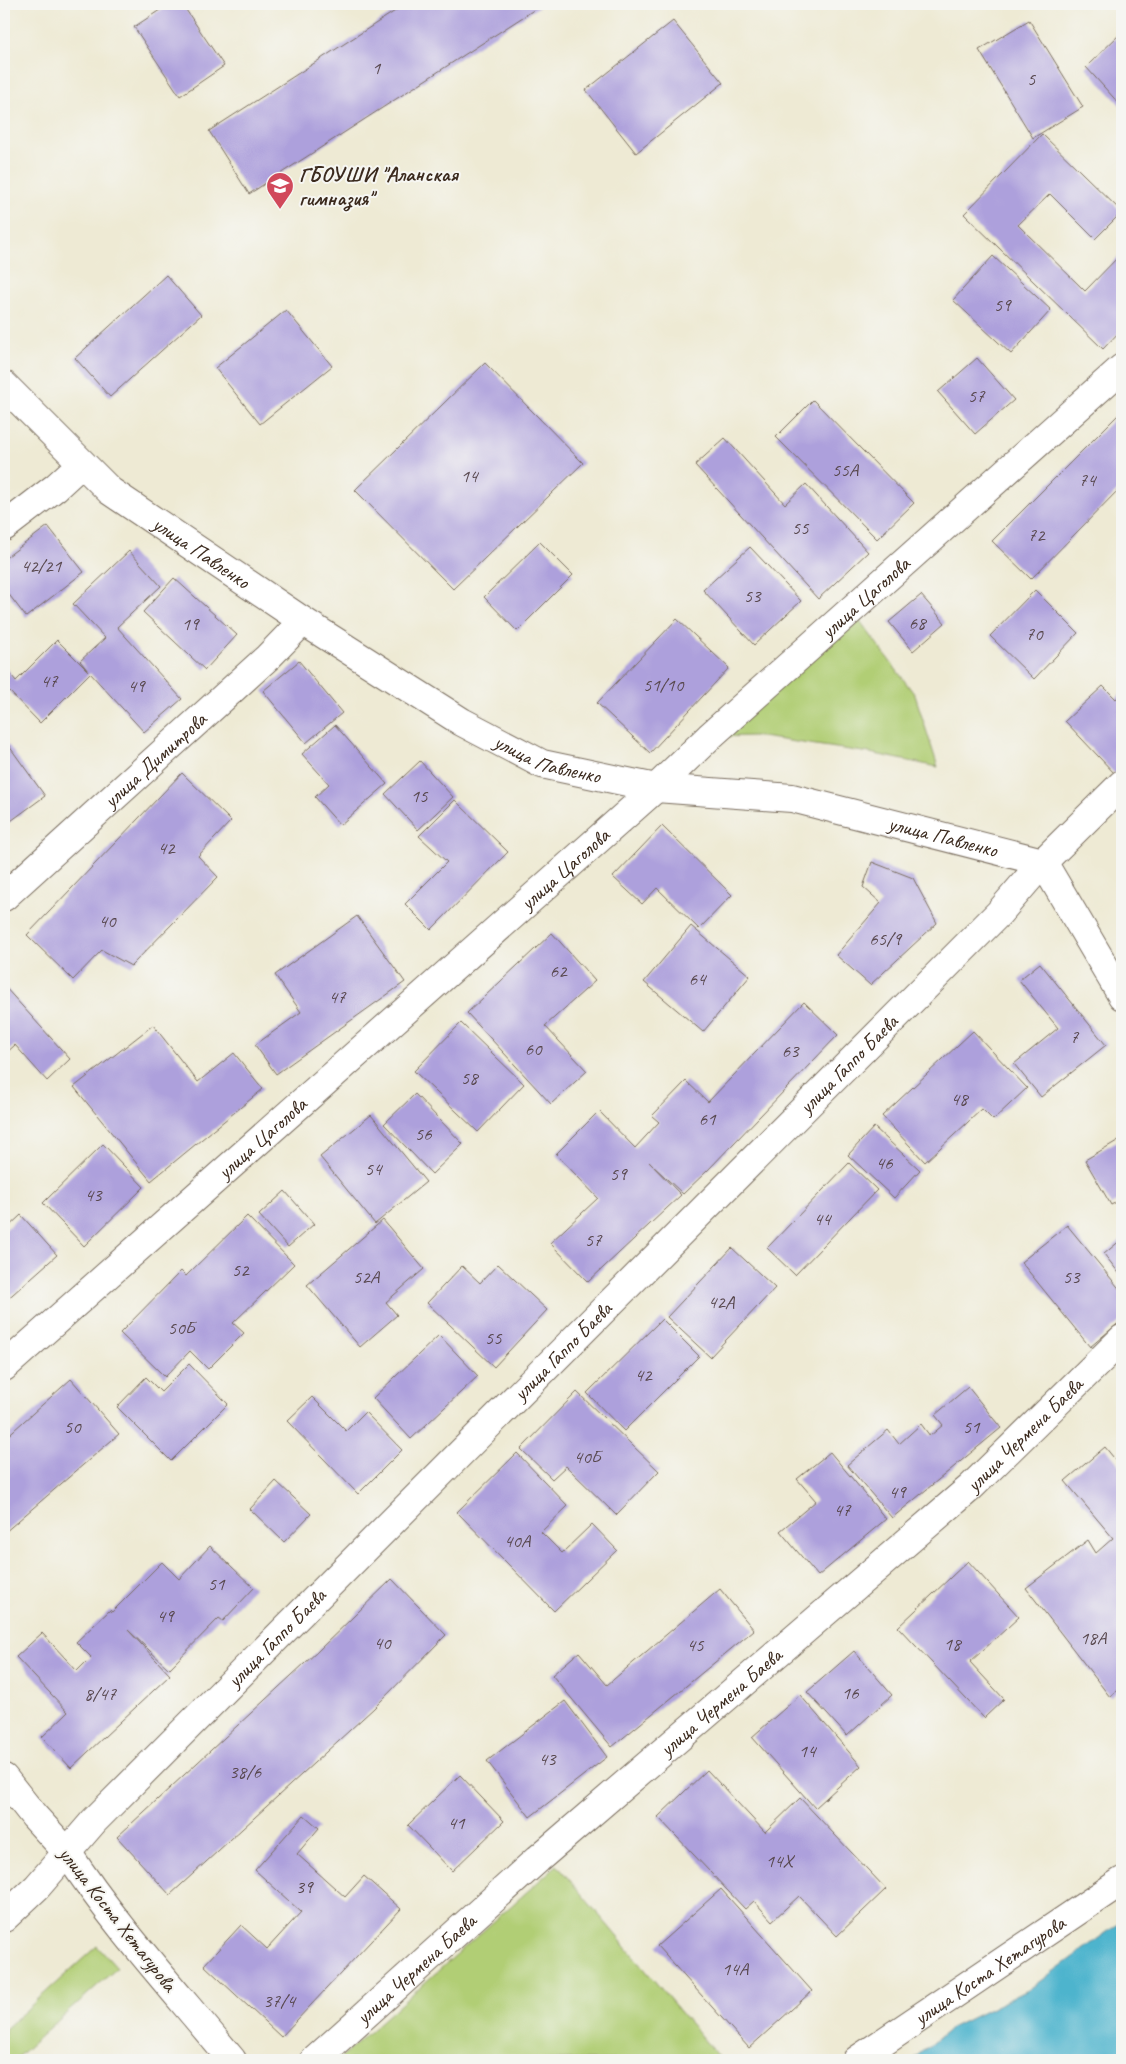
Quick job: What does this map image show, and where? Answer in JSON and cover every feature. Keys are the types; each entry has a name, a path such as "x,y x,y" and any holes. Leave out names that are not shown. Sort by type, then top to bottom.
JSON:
{"street":[{"name":"улица Цаголова","path":"4,1367 656,788 709,737 1122,368"},
{"name":"улица Павленко","path":"4,385 110,491 303,621 462,722 542,764 656,788 792,798 1043,862"},
{"path":"4,527 56,487 82,464"},
{"name":"улица Димитрова","path":"4,897 268,657 303,621"},
{"name":"улица Гаппо Баева","path":"4,1918 37,1887 108,1807 999,914 1043,862 1122,784"},
{"path":"1043,862 1122,996"},
{"name":"улица Чермена Баева","path":"315,2060 538,1859 971,1487 1122,1338"},
{"name":"улица Коста Хетагурова","path":"4,1778 34,1816 67,1852 84,1878 232,2060"},
{"name":"улица Коста Хетагурова","path":"857,2060 1122,1881"}],"green space":[{"path":"860,621 915,695 938,767 870,753 755,736 709,737"},
{"path":"557,1865 721,2060 338,2060"},
{"path":"97,1946 117,1968 14,2060 4,2060 4,2030"}],"water":[{"path":"1122,1921 1122,2060 913,2060 951,2028 1028,1990"}],"building":[{"path":"169,4 182,4 224,66 180,96 134,27"},
{"name":"ГБОУШИ \"Аланская гимназия\"","path":"406,4 543,4 249,194 209,131"},
{"path":"1029,20 1083,107 1033,138 979,50"},
{"path":"673,21 723,83 636,153 586,90"},
{"path":"1122,32 1122,107 1086,67"},
{"path":"1042,134 1122,212 1095,239 1050,194 1018,225 1085,291 1122,253 1122,329 1103,349 964,214"},
{"path":"993,256 1051,310 1011,354 953,300"},
{"path":"166,275 201,315 110,397 75,358"},
{"path":"286,310 332,366 260,424 215,368"},
{"path":"977,358 1014,400 975,434 938,392"},
{"path":"485,363 583,463 453,589 355,490"},
{"path":"813,400 914,503 877,539 776,437"},
{"path":"1122,411 1122,486 1031,579 992,541"},
{"path":"725,438 785,504 806,484 868,552 818,599 695,465"},
{"path":"48,526 84,572 26,617 4,588 4,559"},
{"path":"540,542 573,575 517,631 484,597"},
{"path":"750,547 801,601 754,645 703,590"},
{"path":"129,551 161,586 117,627 182,699 144,732 90,673 40,723 7,689 4,692 4,666 16,681 57,640 88,671 80,661 105,638 73,604"},
{"path":"174,578 237,635 205,670 143,612"},
{"path":"1035,590 1078,633 1034,679 990,636"},
{"path":"921,595 945,623 913,651 889,622"},
{"path":"677,619 729,668 650,753 597,703"},
{"path":"299,661 342,713 306,743 263,691"},
{"path":"1103,686 1116,699 1122,693 1122,768 1115,774 1065,721"},
{"path":"335,725 387,784 340,825 315,797 329,784 302,754"},
{"path":"4,739 45,796 4,826"},
{"path":"420,761 453,797 418,830 385,794"},
{"path":"182,773 231,821 198,856 218,877 131,966 102,950 73,980 27,935"},
{"path":"455,800 508,852 431,930 405,904 447,862 419,836"},
{"path":"662,826 732,895 699,929 657,888 642,904 613,877"},
{"path":"872,862 913,878 937,923 870,985 836,955 881,903 863,887"},
{"path":"357,916 405,982 276,1074 255,1045 301,1012 275,975"},
{"path":"691,926 750,976 703,1032 644,982"},
{"path":"552,933 595,981 545,1026 587,1071 551,1104 467,1013"},
{"path":"1040,963 1106,1045 1041,1097 1014,1064 1058,1028 1019,980"},
{"path":"4,986 70,1059 47,1081 15,1045 4,1055"},
{"path":"804,1002 838,1035 683,1194 649,1162 681,1195 588,1282 550,1243 598,1198 556,1154 599,1111 635,1148 659,1122 652,1116 686,1081 708,1102"},
{"path":"461,1023 524,1084 478,1132 414,1071"},
{"path":"153,1025 198,1082 234,1053 263,1089 151,1181 74,1087"},
{"path":"973,1031 1027,1088 993,1120 982,1109 925,1162 882,1116"},
{"path":"415,1094 463,1144 432,1174 384,1124"},
{"path":"371,1115 426,1182 375,1224 320,1157"},
{"path":"874,1127 920,1170 894,1198 848,1155"},
{"path":"1122,1138 1122,1199 1111,1205 1085,1160"},
{"path":"103,1144 144,1187 84,1246 43,1203"},
{"path":"849,1163 877,1190 795,1275 767,1248"},
{"path":"285,1191 314,1224 288,1247 259,1215"},
{"path":"21,1215 57,1255 4,1302 4,1231"},
{"path":"247,1216 294,1264 233,1323 244,1333 208,1369 190,1351 165,1377 120,1333 181,1271 186,1276"},
{"path":"383,1220 424,1269 386,1302 397,1315 360,1347 307,1285"},
{"path":"1067,1225 1122,1292 1122,1320 1090,1347 1021,1262"},
{"path":"1122,1239 1122,1277 1104,1254"},
{"path":"732,1248 775,1288 710,1357 667,1317"},
{"path":"498,1264 547,1310 494,1367 427,1303 462,1266 480,1283"},
{"path":"662,1319 699,1356 624,1431 587,1393"},
{"path":"439,1335 478,1376 411,1439 373,1398"},
{"path":"189,1364 228,1404 171,1461 117,1407 146,1377 161,1392"},
{"path":"71,1379 119,1434 4,1533 4,1439"},
{"path":"968,1387 1001,1428 892,1518 847,1465 888,1430 899,1444 921,1424 930,1436 943,1425 935,1415"},
{"path":"577,1392 659,1471 616,1515 566,1466 552,1479 521,1449"},
{"path":"312,1397 346,1431 365,1412 402,1450 358,1494 287,1421"},
{"path":"1105,1447 1122,1468 1122,1687 1110,1697 1026,1588 1088,1540 1096,1553 1113,1538 1065,1481"},
{"path":"830,1452 886,1519 818,1576 780,1531 816,1501 797,1479"},
{"path":"517,1453 568,1506 541,1532 562,1553 592,1524 617,1550 554,1611 457,1512"},
{"path":"276,1481 311,1514 284,1542 250,1509"},
{"path":"210,1546 254,1588 223,1621 219,1618 169,1669 128,1630 170,1675 71,1768 42,1737 68,1712 16,1657 42,1633 77,1671 91,1657 76,1642 110,1610 112,1612 162,1562 179,1579"},
{"path":"968,1561 1019,1617 970,1662 1004,1699 984,1718 898,1627"},
{"path":"392,1579 446,1635 374,1708 170,1895 117,1837 318,1651"},
{"path":"720,1589 754,1630 612,1747 552,1675 579,1652 607,1685"},
{"path":"854,1651 892,1695 847,1736 807,1692"},
{"path":"800,1695 861,1766 815,1808 752,1737"},
{"path":"565,1701 607,1757 530,1817 487,1761"},
{"path":"707,1770 765,1832 800,1798 886,1889 837,1936 799,1896 772,1921 754,1901 745,1909 658,1817"},
{"path":"460,1775 504,1821 452,1871 408,1825"},
{"path":"304,1815 319,1828 297,1854 345,1897 364,1876 401,1909 281,2037 204,1965 241,1925 267,1949 301,1912 255,1870"},
{"path":"721,1889 812,1991 749,2048 657,1946"}],"place":[{"name":"ГБОУШИ \"Аланская гимназия\"","path":"280,210"}]}
